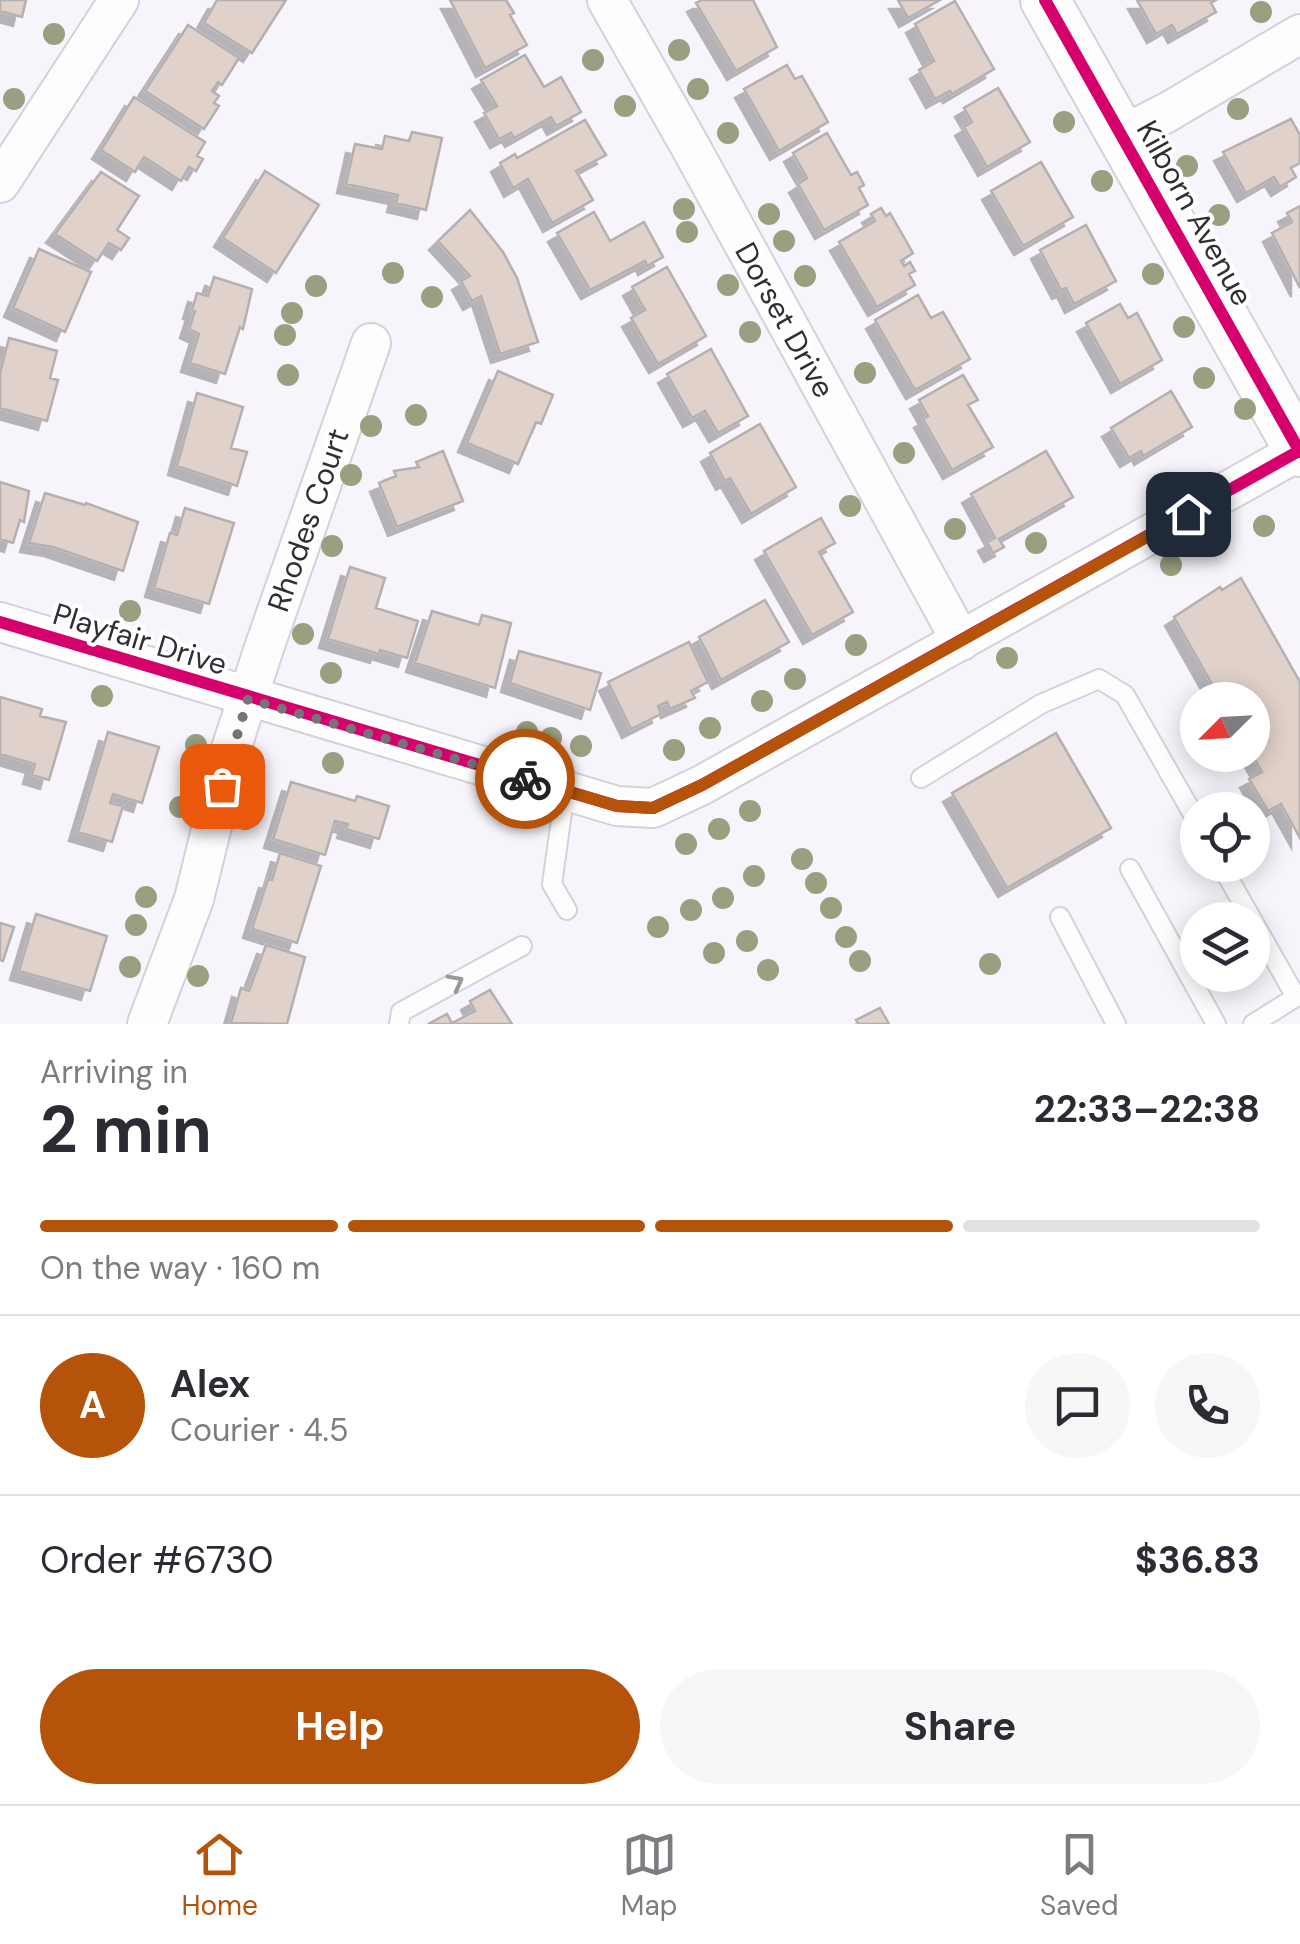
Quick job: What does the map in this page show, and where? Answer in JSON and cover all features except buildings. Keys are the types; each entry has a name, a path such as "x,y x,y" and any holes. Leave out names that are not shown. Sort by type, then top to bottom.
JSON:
{"street":[{"path":"0,184 119,0"},
{"name":"Dorset Drive","path":"606,0 961,642"},
{"name":"Kilborn Avenue","path":"1045,0 1300,452"},
{"path":"1123,135 1300,34"},
{"name":"Rhodes Court","path":"147,1024 194,899 231,749 370,342"},
{"name":"Playfair Drive","path":"0,622 564,791 617,806 653,808 702,785 1300,452"}],"lane":[{"path":"921,778 1040,704 1100,680 1125,695 1180,792"},
{"path":"564,791 552,884 566,910"},
{"path":"1130,869 1216,1024"},
{"path":"1231,882 1296,996 1253,1024"},
{"path":"1060,917 1116,1024"},
{"path":"399,1024 401,1012 522,946"}],"cycle path":[{"path":"1045,0 1300,452"},
{"path":"0,622 617,806 653,808 702,785 1299,451"}],"way so far":[{"path":"222,786 248,699 525,779"}],"route":[{"path":"525,779 617,806 653,808 702,785 1188,514"}]}
